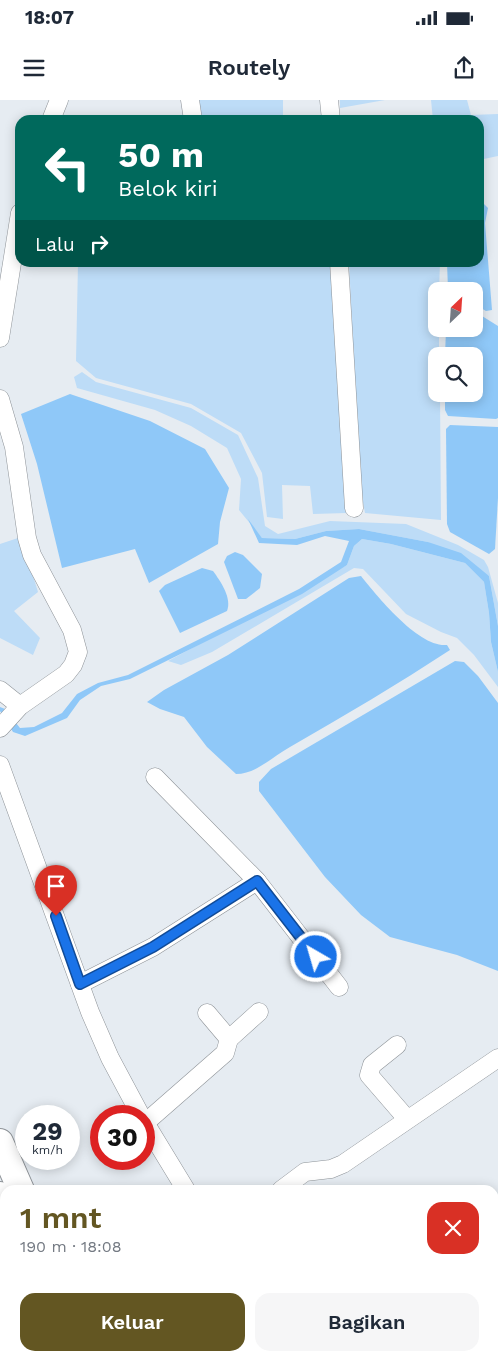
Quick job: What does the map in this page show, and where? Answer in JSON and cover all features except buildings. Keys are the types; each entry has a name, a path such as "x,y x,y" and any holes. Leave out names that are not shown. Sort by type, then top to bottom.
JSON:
{"highway":[{"path":"0,1142 19,1185"}],"street":[{"path":"53,115 59,100"},
{"path":"190,100 192,115"},
{"path":"329,100 330,115"},
{"path":"0,338 4,327 15,249"},
{"path":"339,267 354,508"},
{"path":"0,399 14,446 27,538 32,556 72,630 78,652 74,665 66,674 9,718 0,690"},
{"path":"0,765 101,1038 135,1105"},
{"path":"155,776 257,881 339,987"},
{"path":"80,984 153,947 257,881"},
{"path":"155,1110 222,1057 228,1047 229,1040 259,1012"},
{"path":"208,1013 229,1040"},
{"path":"397,1044 372,1065 369,1075 407,1119"},
{"path":"288,1185 305,1172 331,1169 343,1164 498,1058"},
{"path":"155,1140 183,1185"}],"shaded area":[{"path":"196,100 283,100 283,115 198,115"},
{"path":"340,100 385,100 340,108"},
{"path":"431,100 467,100 471,115 432,115"},
{"path":"498,114 498,156 484,159 484,115 471,115"},
{"path":"78,267 333,267 347,513 313,514 310,486 282,485 283,519 267,517 262,473 241,433 191,404 96,378 76,361"},
{"path":"349,267 440,267 439,282 428,282 428,338 439,338 439,347 428,347 428,402 440,402 441,520 365,513 360,485"},
{"path":"82,372 96,382 191,408 238,435 258,478 265,526 278,534 330,521 406,524 458,545 484,560 488,567 498,603 498,626 489,576 428,542 359,529 326,531 295,539 262,538 239,510 241,479 227,448 191,426 155,410 77,388 74,377"},
{"path":"21,537 38,592 14,611 40,638 33,655 0,638 0,544"},
{"path":"362,539 391,544 465,563 484,582 491,642 498,672 498,687 474,655 457,638 406,614 363,569 354,568 212,652 181,665 168,661 347,565 354,546"}],"water":[{"path":"484,204 488,208 485,223 492,310 483,309 483,282 448,282 447,267 484,267"},
{"path":"483,317 498,326 498,418 448,416 445,410 445,402 483,402 483,347 445,347 446,338 482,338"},
{"path":"70,394 150,421 205,449 229,488 220,522 218,544 149,583 135,549 62,568 37,464 21,414"},
{"path":"450,425 498,427 498,498 495,549 489,554 450,532 447,524 446,429"},
{"path":"248,519 262,538 295,539 326,531 359,529 428,542 461,553 489,576 498,626 498,672 491,642 484,582 465,563 391,544 362,539 354,546 347,565 302,594 130,679 101,686 80,700 67,718 25,736 13,732 0,711 0,707 5,709 20,728 34,727 62,713 77,694 98,683 128,675 299,589 341,562 349,541 325,536 297,545 259,543"},
{"path":"235,552 243,555 262,574 260,588 246,599 238,599 224,562 227,556"},
{"path":"202,568 213,571 222,585 228,601 227,611 180,633 159,591 165,585"},
{"path":"361,576 377,596 412,630 436,644 447,645 450,650 264,764 243,773 236,774 207,747 184,717 160,709 147,702 164,690 228,655 349,578"},
{"path":"455,661 464,662 478,676 498,703 498,971 457,955 390,937 361,915 325,877 259,791 259,782 271,769"}],"route":[{"path":"56,916 80,984 119,966 153,947 257,881 316,957"}]}
